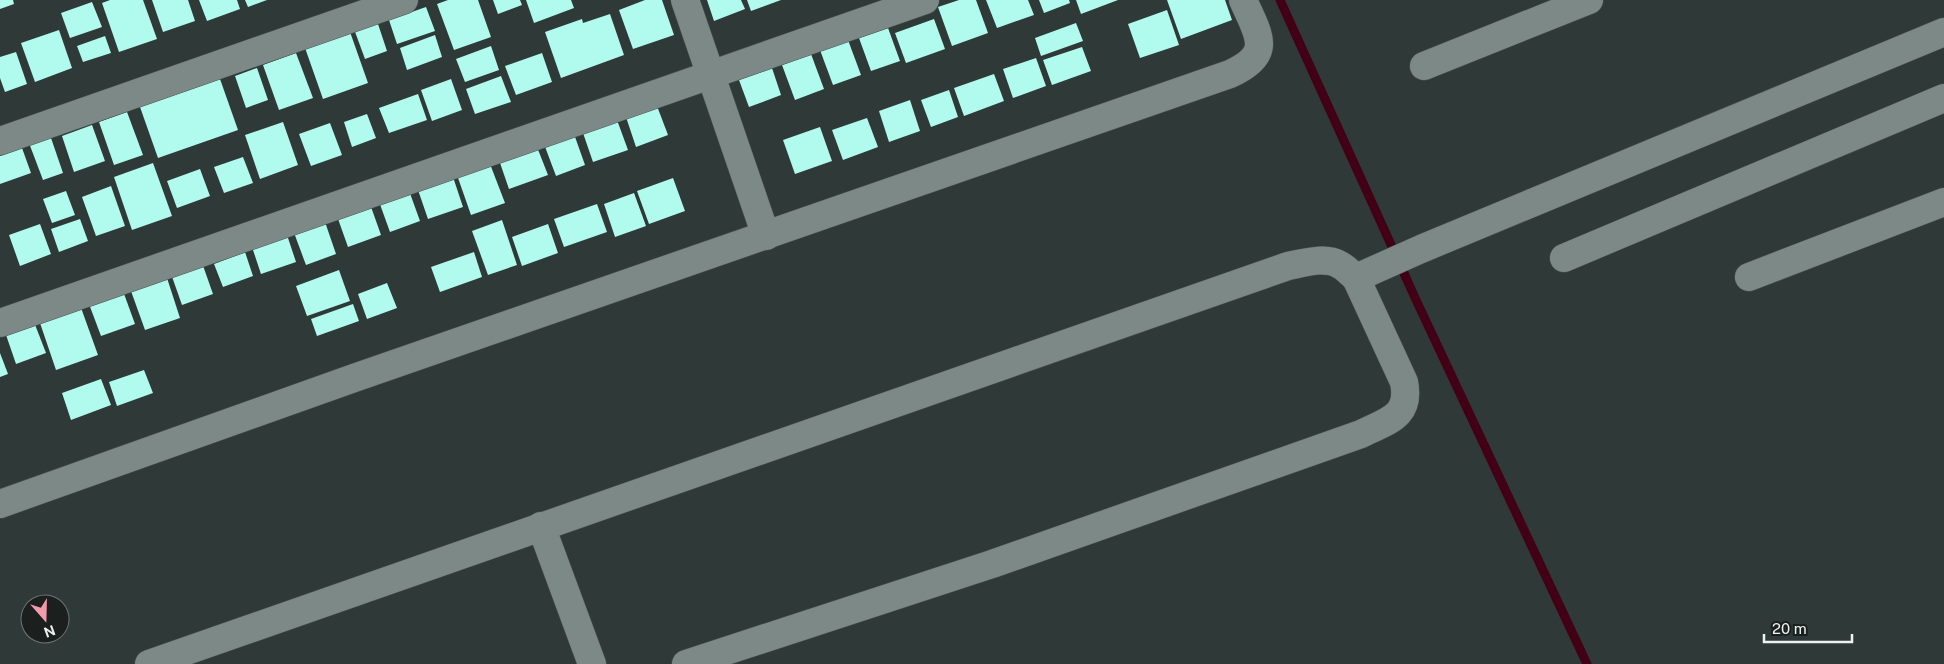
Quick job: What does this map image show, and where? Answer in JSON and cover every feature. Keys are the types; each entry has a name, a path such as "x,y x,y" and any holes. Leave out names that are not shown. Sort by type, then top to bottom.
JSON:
{"street":[{"path":"0,141 404,0"},
{"path":"684,0 766,236"},
{"path":"0,323 925,0"},
{"path":"0,504 354,378 1242,69 1253,61 1258,53 1260,40 1243,0"},
{"path":"1424,66 1589,0"},
{"path":"149,664 1288,266 1312,261 1327,261 1366,273 1944,32"},
{"path":"1564,258 1944,98"},
{"path":"1750,277 1944,202"},
{"path":"686,664 992,564 1360,434 1396,416 1405,404 1407,396 1404,382 1366,273"},
{"path":"541,526 592,664"}],"building":[{"path":"0,0 13,0 14,4 0,9"},
{"path":"110,0 143,0 157,39 119,52 102,3"},
{"path":"152,0 188,0 195,21 163,32"},
{"path":"199,0 237,0 240,9 207,21"},
{"path":"245,0 267,0 248,7"},
{"path":"448,0 478,0 491,37 454,50 437,4"},
{"path":"493,0 520,0 522,5 498,14"},
{"path":"526,0 571,0 574,8 534,23"},
{"path":"645,0 662,0 674,35 633,49 619,10"},
{"path":"707,0 741,0 745,9 714,21"},
{"path":"747,0 781,0 751,11"},
{"path":"959,0 976,0 988,33 952,46 938,7"},
{"path":"986,0 1028,0 1034,15 997,28"},
{"path":"1039,0 1069,0 1070,3 1044,13"},
{"path":"1076,0 1118,0 1081,14"},
{"path":"1167,0 1225,0 1232,20 1181,39"},
{"path":"92,2 102,27 70,38 61,13"},
{"path":"426,7 435,31 397,44 389,20"},
{"path":"1167,10 1179,45 1140,58 1128,24"},
{"path":"610,14 624,55 561,78 545,32 582,19 583,23"},
{"path":"934,19 945,49 906,63 895,33"},
{"path":"377,21 387,51 365,59 354,29"},
{"path":"1076,23 1083,41 1041,56 1035,38"},
{"path":"888,28 900,61 871,71 859,38"},
{"path":"349,29 368,83 323,99 304,45"},
{"path":"59,30 72,68 35,82 21,43"},
{"path":"435,35 442,57 407,70 400,48"},
{"path":"105,36 111,53 83,62 77,46"},
{"path":"848,40 861,75 833,85 820,50"},
{"path":"491,46 499,70 465,82 456,59"},
{"path":"1082,47 1091,71 1052,85 1043,60"},
{"path":"16,52 27,84 5,92 0,78 0,57"},
{"path":"296,53 313,98 279,110 263,65"},
{"path":"542,53 552,82 516,95 505,66"},
{"path":"811,54 824,89 795,100 782,65"},
{"path":"1036,58 1046,86 1013,98 1003,69"},
{"path":"257,68 268,100 246,108 235,76"},
{"path":"772,68 781,95 749,107 739,80"},
{"path":"994,74 1004,101 964,116 954,88"},
{"path":"501,76 511,102 475,114 466,89"},
{"path":"220,79 238,130 158,158 140,107"},
{"path":"451,79 462,110 432,121 421,90"},
{"path":"949,90 958,117 931,127 921,100"},
{"path":"418,94 427,120 389,133 379,108"},
{"path":"910,100 920,131 889,142 879,111"},
{"path":"657,106 668,135 636,147 626,117"},
{"path":"127,112 143,155 114,165 99,122"},
{"path":"367,114 376,138 352,147 344,122"},
{"path":"867,118 878,147 843,160 832,130"},
{"path":"617,120 628,150 593,162 583,133"},
{"path":"283,122 298,165 260,179 245,135"},
{"path":"330,123 342,155 311,166 299,134"},
{"path":"92,125 105,161 74,172 62,136"},
{"path":"820,127 832,161 795,174 783,140"},
{"path":"574,134 585,165 556,176 544,144"},
{"path":"50,135 63,173 43,180 29,143"},
{"path":"537,147 548,175 509,189 499,160"},
{"path":"22,148 31,173 0,184 0,156"},
{"path":"243,157 253,183 224,193 214,167"},
{"path":"153,163 172,216 132,230 114,177"},
{"path":"490,164 505,203 471,215 457,175"},
{"path":"200,169 210,196 177,208 167,181"},
{"path":"453,177 463,207 428,219 418,190"},
{"path":"673,178 685,211 649,224 637,191"},
{"path":"407,185 420,221 390,232 377,196"},
{"path":"111,186 125,226 96,236 82,197"},
{"path":"66,191 75,215 52,223 43,199"},
{"path":"634,193 646,226 615,237 604,204"},
{"path":"370,204 381,235 348,247 337,216"},
{"path":"597,204 607,232 564,247 554,219"},
{"path":"80,219 88,241 59,252 51,229"},
{"path":"324,219 336,254 306,265 293,230"},
{"path":"502,220 517,265 488,275 472,231"},
{"path":"40,224 51,254 20,266 9,235"},
{"path":"548,224 558,253 522,266 512,237"},
{"path":"287,235 296,262 261,274 252,247"},
{"path":"245,252 253,276 223,287 214,264"},
{"path":"474,252 482,277 440,292 431,267"},
{"path":"201,260 213,294 182,305 170,271"},
{"path":"339,270 350,301 307,316 296,286"},
{"path":"167,278 180,318 145,330 131,291"},
{"path":"387,283 397,308 367,319 358,294"},
{"path":"123,291 135,324 101,336 89,304"},
{"path":"353,304 359,321 317,336 311,319"},
{"path":"80,305 98,355 56,370 39,320"},
{"path":"34,322 46,353 16,364 5,332"},
{"path":"0,353 8,374 0,377"},
{"path":"144,370 153,393 117,406 109,382"},
{"path":"101,379 111,405 71,420 62,393"}],"waterway":[{"path":"1280,0 1417,302 1587,664"}]}
